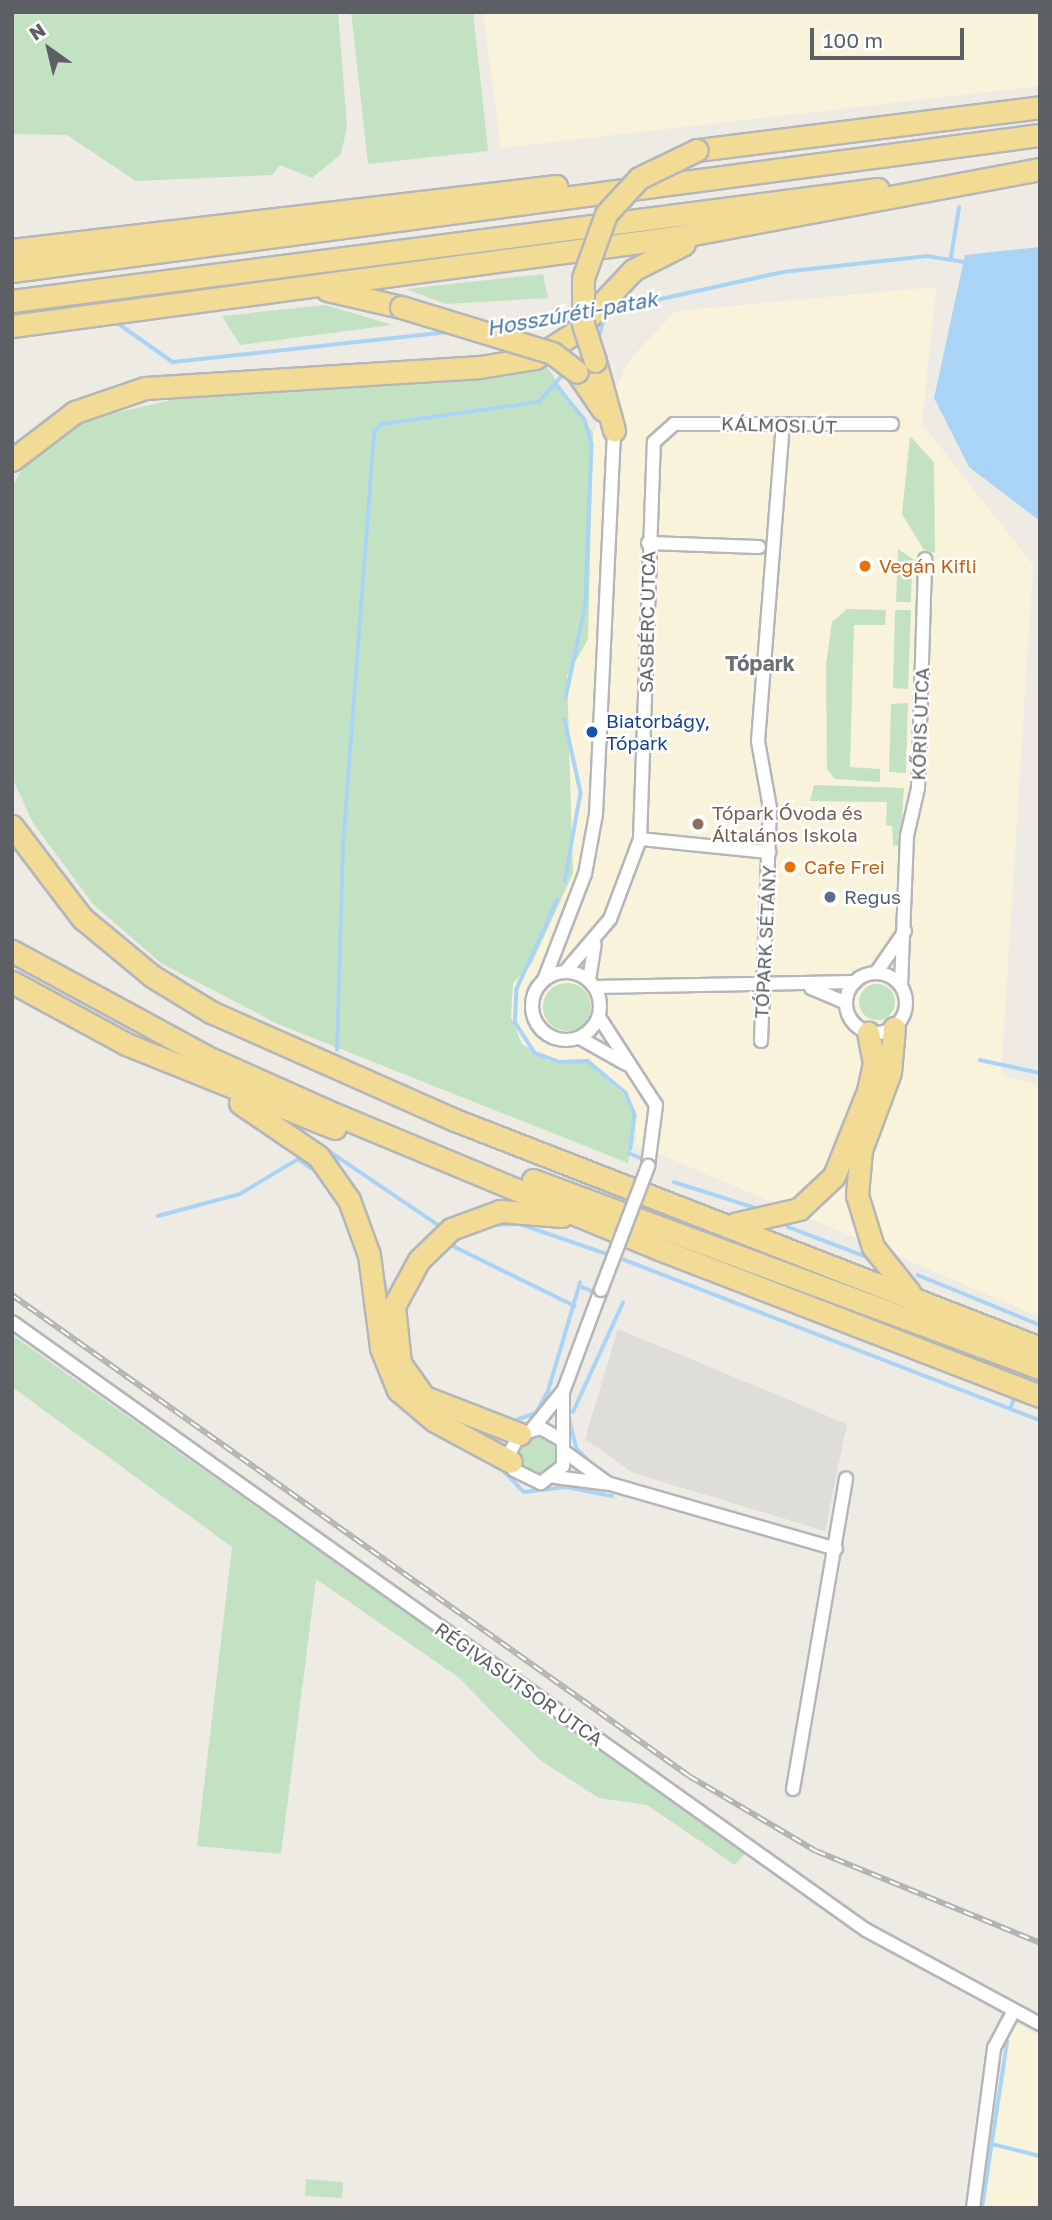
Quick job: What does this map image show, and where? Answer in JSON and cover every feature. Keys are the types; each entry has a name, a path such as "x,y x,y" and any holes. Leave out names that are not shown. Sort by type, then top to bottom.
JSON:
{"highway":[{"path":"614,430 586,366 583,278 606,214 639,178 697,150 1040,107"},
{"path":"12,271 1040,135"},
{"path":"12,326 738,227 1040,169"},
{"path":"12,301 1040,169"},
{"path":"12,250 463,193 698,180"},
{"path":"12,460 75,412 145,388 514,364 552,350 573,334 604,295 652,257 738,227"},
{"path":"12,242 71,243"},
{"path":"308,287 401,307 586,366"},
{"path":"12,826 82,918 152,976 211,1013 354,1079 859,1274 1040,1348"},
{"path":"12,942 371,1116 1040,1368"},
{"path":"12,951 205,1056 595,1222 1040,1396"},
{"path":"12,982 191,1072 287,1129 318,1156 362,1229 381,1348 398,1390 435,1421 511,1462"},
{"path":"894,1028 890,1072 861,1150 857,1195 873,1247 910,1294"},
{"path":"729,1224 799,1209 834,1176 868,1091 874,1063 868,1032"},
{"path":"191,1072 568,1210"},
{"path":"526,1431 424,1397 396,1350 398,1296 434,1241 470,1219 538,1212 595,1222"}],"street":[{"name":"KÁLMOSI ÚT","path":"666,428 892,424"},
{"name":"TÓPARK SÉTÁNY","path":"761,1041 770,808 758,741 783,425"},
{"name":"SASBÉRC UTCA","path":"565,972 598,937 622,897 640,839 650,453 666,428"},
{"path":"614,430 596,814 586,874 531,1009 540,1029 559,1040 580,1038 633,1068"},
{"path":"648,543 759,547"},
{"name":"KŐRIS UTCA","path":"901,985 907,836 918,788 925,559"},
{"path":"640,839 769,852"},
{"path":"544,980 565,972 592,984 631,990 762,985 807,987 855,982 876,973 905,930"},
{"name":"SASBÉRC UTCA","path":"592,984 598,937"},
{"path":"855,982 846,1003 851,1020 868,1032 894,1028 907,1005 901,985 876,973"},
{"path":"592,984 600,1014 656,1105 649,1166 562,1392 561,1439 565,1452 610,1484"},
{"path":"807,987 846,1003"},
{"path":"580,1038 600,1014 631,990"},
{"name":"RÉGIVASÚTSOR UTCA","path":"12,1322 866,1930 1013,2013 1040,2024"},
{"path":"562,1392 526,1431 511,1462 533,1483 555,1476 610,1484 836,1549"},
{"path":"526,1431 561,1439"},
{"path":"555,1476 565,1452"},
{"path":"793,1789 846,1478"},
{"path":"973,2208 994,2048 1013,2013"}],"shaded area":[{"path":"483,12 1040,12 1040,86 501,148"},
{"path":"936,287 922,424 1033,565 1001,1074 1040,1086 1040,1317 636,1144 636,1115 584,1059 548,1061 521,1044 511,1017 513,984 532,963 567,676 588,639 593,433 630,359 676,311"},
{"path":"618,1329 847,1424 825,1531 633,1473 585,1439"},
{"path":"1007,2020 1040,2035 1040,2208 982,2208"}],"green space":[{"path":"12,12 338,12 347,126 341,154 312,178 280,165 272,175 136,181 67,135 12,134"},
{"path":"351,12 473,12 488,151 368,164"},
{"path":"543,274 548,298 446,304 406,289"},
{"path":"326,305 392,325 240,345 222,316"},
{"path":"544,363 593,433 588,639 567,676 573,873 532,963 513,983 511,1017 522,1044 549,1061 584,1059 625,1096 636,1115 628,1163 278,1024 161,963 93,904 33,823 12,777 12,487 22,469 85,420 206,392 494,375"},
{"path":"910,436 934,462 935,553 924,550 902,514"},
{"path":"898,549 919,563 912,565 911,602 896,602"},
{"path":"847,609 886,610 885,625 854,625 850,767 880,769 880,782 835,779 827,769 826,665 832,622"},
{"path":"895,610 911,610 908,689 893,688"},
{"path":"908,703 906,773 889,772 891,704"},
{"path":"814,785 904,788 900,845 893,846 892,826 886,825 887,802 810,801"},
{"path":"567,983 576,984 584,990 590,998 590,1016 584,1024 576,1030 567,1031 558,1030 550,1024 544,1016 543,1007 544,998 550,990 558,984"},
{"path":"877,984 890,989 895,1002 890,1015 877,1020 864,1015 859,1002 864,989"},
{"path":"12,1335 746,1852 735,1865 647,1805 599,1798 540,1760 458,1677 316,1579 281,1854 197,1846 232,1547 12,1387"},
{"path":"538,1436 552,1441 557,1455 552,1469 538,1474 524,1469 519,1455 524,1441"},
{"path":"306,2179 343,2182 342,2198 305,2196"}],"water":[{"path":"1040,247 1040,521 969,467 934,398 965,255"}],"waterway":[{"path":"951,257 959,208"},
{"name":"Hosszúréti-patak","path":"607,311 783,272 927,256 964,262"},
{"path":"597,343 606,311"},
{"name":"Hosszúréti-patak","path":"503,328 575,317"},
{"name":"Hosszúréti-patak","path":"116,322 173,362 450,332"},
{"path":"337,1050 343,846 374,431 382,424 539,402 565,372"},
{"path":"555,383 585,420 592,445 586,604 566,698"},
{"path":"565,720 581,793 565,882"},
{"path":"558,900 517,989 515,1022 535,1053 560,1062 588,1061 626,1093 635,1115 631,1149"},
{"path":"980,1060 1040,1073"},
{"path":"326,1149 441,1227"},
{"path":"629,1153 643,1159"},
{"path":"335,1157 342,1172"},
{"path":"158,1216 240,1194 300,1158"},
{"path":"298,1159 316,1171"},
{"path":"674,1182 759,1209"},
{"path":"363,1209 371,1226"},
{"path":"490,1225 520,1224 610,1255"},
{"path":"788,1227 867,1257"},
{"path":"376,1242 388,1298"},
{"path":"449,1244 575,1306"},
{"path":"617,1257 1040,1420"},
{"path":"918,1275 1040,1325"},
{"path":"513,1421 536,1413 548,1391 580,1283"},
{"path":"579,1286 592,1291"},
{"path":"573,1412 623,1303"},
{"path":"1010,1409 1014,1399"},
{"path":"402,1407 423,1424"},
{"path":"570,1421 577,1449 588,1460"},
{"path":"499,1466 524,1492 566,1487 612,1496"},
{"path":"982,2208 1007,2042"},
{"path":"992,2144 1040,2156"}],"railway":[{"path":"12,1295 689,1776 816,1851 1040,1943"}],"place":[{"name":"Vegán Kifli","path":"865,566"},
{"name":"Biatorbágy, Tópark","path":"592,732"},
{"name":"Tópark Óvoda és Általános Iskola","path":"698,824"},
{"name":"Cafe Frei","path":"790,867"},
{"name":"Regus","path":"830,897"}],"district":[{"name":"Tópark","path":"760,663"}]}
